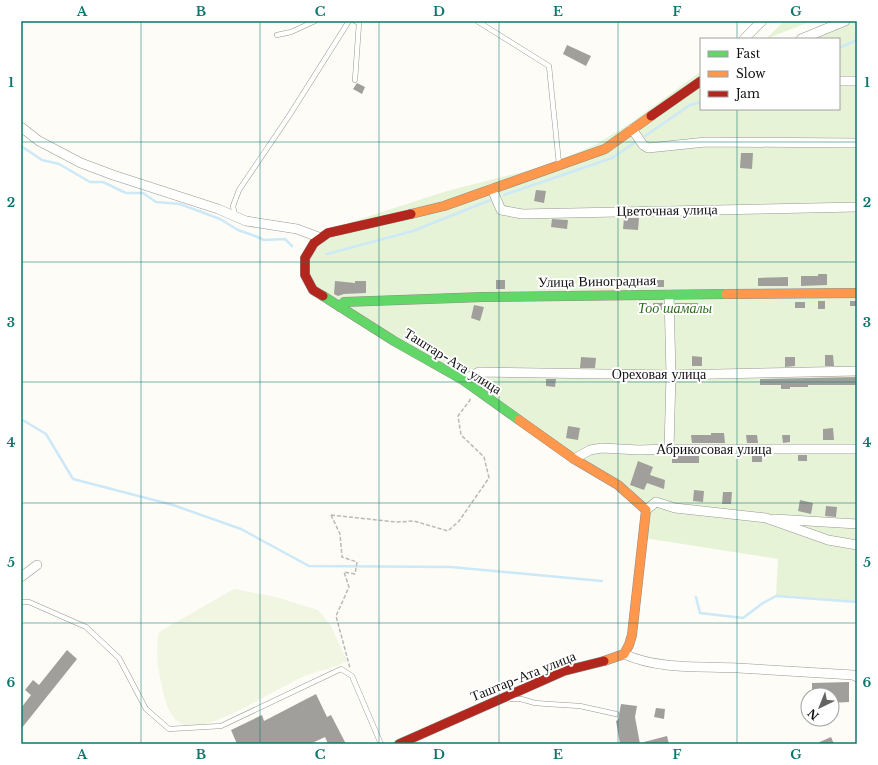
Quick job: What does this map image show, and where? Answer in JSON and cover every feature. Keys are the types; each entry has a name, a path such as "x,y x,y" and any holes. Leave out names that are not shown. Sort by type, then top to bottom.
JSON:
{"street":[{"path":"745,38 762,21"},
{"path":"803,38 845,21"},
{"path":"840,81 857,82"},
{"name":"Таштар-Ата улица","path":"646,510 618,485 574,459 463,380 394,341 313,290 305,275 305,258 314,243 328,233 444,206 605,149 700,82"},
{"path":"21,127 39,141 81,163 113,175 218,209 246,221 296,229 321,238"},
{"path":"632,130 643,145 648,148 706,142 857,143"},
{"name":"Цветочная улица","path":"492,189 501,210 522,214 857,206"},
{"name":"Улица Виноградная","path":"340,307 344,302 483,296 857,293"},
{"path":"669,449 671,375 670,295"},
{"name":"Ореховая улица","path":"463,380 479,372 671,375 857,371"},
{"name":"Абрикосовая улица","path":"574,459 590,450 602,448 639,450 857,449"},
{"path":"857,524 766,518 675,508 656,502 646,510 632,636 630,646 624,654 638,660 672,666 846,674 857,677"},
{"path":"766,518 828,540 857,545"},
{"path":"21,577 37,565"},
{"name":"Таштар-Ата улица","path":"399,744 564,671 611,659 624,654"}],"lane":[{"path":"277,35 291,32 315,21"},
{"path":"235,216 233,206 239,190 289,116 349,21"},
{"path":"355,21 359,23 355,80"},
{"path":"477,21 549,66 559,166"},
{"path":"21,602 29,602 86,627 119,658 146,709 169,729 221,726 340,669 352,676 381,744"},
{"path":"504,698 521,699 535,703 580,706 616,714"}],"path":[{"path":"352,676 336,616 349,587 344,572 355,574 357,562 342,557 340,534 331,515 396,522 414,521 448,531 459,521 489,478 484,457 461,435 458,416 470,400 468,393"}],"green space":[{"path":"784,21 812,21 769,38 767,38"},
{"name":"Тоо шамалы","path":"849,21 857,21 857,602 776,596 778,559 644,538 646,510 618,485 313,290 305,258 348,223 447,191 545,166 595,145 631,123 700,72 700,110 840,110 840,38 810,38"},
{"path":"234,589 276,597 318,610 331,626 347,661 295,680 227,716 195,726 184,725 171,714 165,698 158,660 157,646 159,632"}],"building":[{"path":"567,45 591,56 586,66 563,54"},
{"path":"357,83 365,87 362,94 353,89"},
{"path":"741,153 753,153 752,169 740,168"},
{"path":"536,190 546,191 544,203 534,201"},
{"path":"624,218 639,218 638,230 623,229"},
{"path":"552,219 568,220 567,229 551,227"},
{"path":"818,274 827,274 827,285 801,286 801,276 818,276"},
{"path":"788,277 788,286 758,286 758,278"},
{"path":"631,279 642,279 642,287 631,287"},
{"path":"496,280 505,280 505,289 496,289"},
{"path":"656,280 664,280 664,287 656,287"},
{"path":"335,281 355,283 355,281 366,281 366,293 344,294 338,296 334,294"},
{"path":"818,301 825,301 825,309 818,309"},
{"path":"850,301 857,301 857,306 850,306"},
{"path":"795,302 805,302 805,308 795,308"},
{"path":"653,303 663,303 663,310 653,309"},
{"path":"675,303 698,303 698,311 691,311 691,309 675,309"},
{"path":"474,305 484,307 480,321 471,318"},
{"path":"825,355 833,355 834,366 825,366"},
{"path":"692,356 702,357 702,366 692,366"},
{"path":"581,357 596,358 595,368 580,368"},
{"path":"785,357 795,357 795,366 785,367"},
{"path":"857,377 857,385 808,385 808,387 790,387 790,389 781,389 781,385 760,385 760,379"},
{"path":"546,379 556,379 555,387 546,386"},
{"path":"568,426 580,428 578,440 566,438"},
{"path":"833,428 834,440 823,440 823,429"},
{"path":"711,433 724,433 725,443 692,443 691,435 711,435"},
{"path":"746,435 757,435 758,443 747,443"},
{"path":"782,435 790,435 790,442 783,443"},
{"path":"752,455 762,455 762,462 752,462"},
{"path":"798,455 807,455 807,461 798,461"},
{"path":"672,456 699,456 699,463 672,463"},
{"path":"638,461 653,467 650,475 665,480 664,489 647,483 644,490 630,485"},
{"path":"694,490 704,491 703,502 693,501"},
{"path":"723,492 732,492 731,504 722,504"},
{"path":"800,500 813,503 811,514 798,511"},
{"path":"826,506 837,507 836,517 825,516"},
{"path":"67,650 77,659 21,729 21,708 31,695 25,690 33,680 39,685"},
{"path":"849,682 849,702 840,703 840,687 812,687 812,683"},
{"path":"316,694 327,717 331,715 346,744 328,744 325,737 310,744 237,744 231,730 262,715 264,721"},
{"path":"621,704 637,706 635,717 640,744 620,744 616,721 618,720"},
{"path":"656,708 665,709 664,719 654,717"},
{"path":"667,736 669,744 644,744 644,742"},
{"path":"831,737 834,744 815,744"}],"waterway":[{"path":"840,48 857,40"},
{"path":"645,136 690,105 700,102"},
{"path":"504,195 612,158 637,141"},
{"path":"21,146 42,160 59,164 90,182 103,182 126,193 143,193 156,202 180,204 220,219 238,230 264,240 285,239 292,246"},
{"path":"327,254 413,231 493,199"},
{"path":"21,419 46,434 73,479 173,505 241,529 309,566 451,567 602,581"},
{"path":"696,597 700,613 743,618 763,603 776,596 857,602"}],"traffic: fast":[{"path":"340,307 344,302 483,297 726,294"},
{"path":"323,296 394,341 463,380 519,420"}],"traffic: slow":[{"path":"411,214 444,206 605,149 651,116"},
{"path":"726,294 857,293"},
{"path":"519,420 574,459 618,485 646,510 632,635 624,654 604,661"}],"traffic: jam":[{"path":"651,116 700,82"},
{"path":"323,296 313,290 305,275 305,258 314,243 328,233 411,214"},
{"path":"399,744 564,671 604,661"}]}
